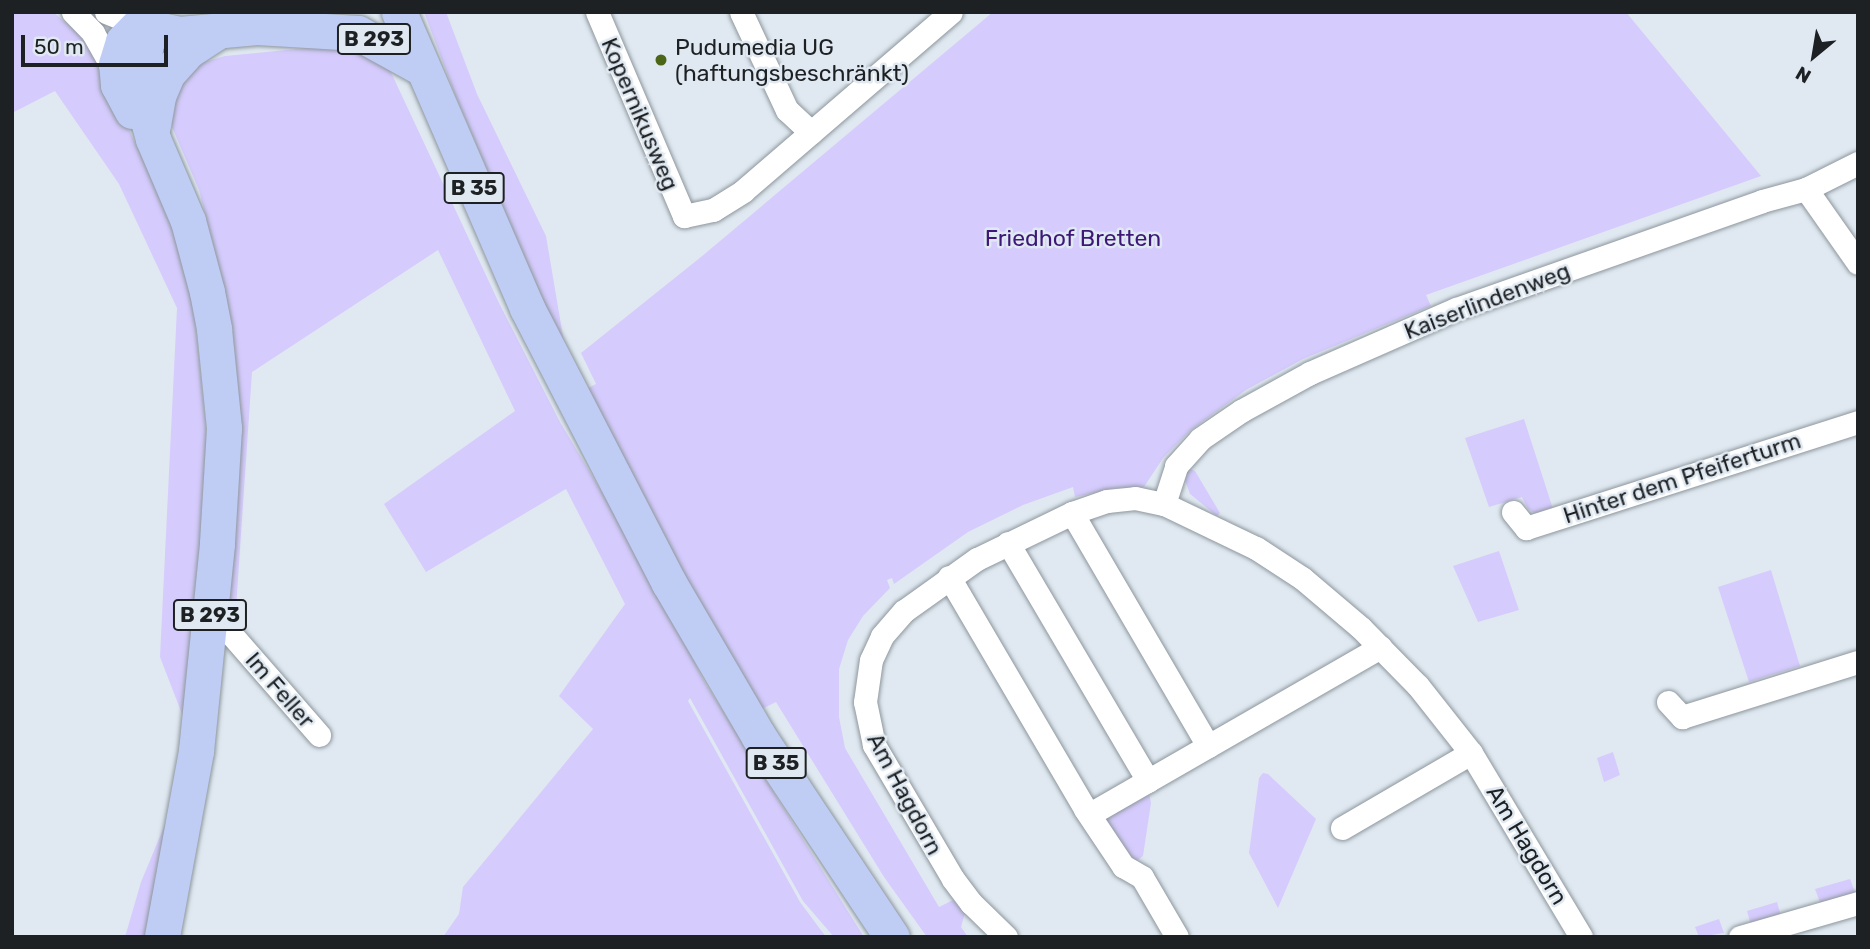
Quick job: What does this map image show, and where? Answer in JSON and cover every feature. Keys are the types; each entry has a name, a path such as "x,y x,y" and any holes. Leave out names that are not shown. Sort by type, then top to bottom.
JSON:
{"main road":[{"path":"320,31 374,12"},
{"name":"B 35","path":"399,12 527,308 669,583 759,737 892,937"},
{"name":"B 293","path":"141,26 180,34 217,32 272,20 320,31 366,35 422,68"},
{"path":"116,74 122,41 141,26 146,43 139,89 153,139"},
{"name":"B 293","path":"153,139 158,96 168,73 188,50 217,32"},
{"name":"B 293","path":"116,74 124,98 153,139 188,221 214,329 223,428 196,751 162,937"}],"street":[{"path":"73,12 93,33 116,74"},
{"path":"106,12 141,26"},
{"name":"Kopernikusweg","path":"597,12 684,216 713,210 743,191 811,132"},
{"path":"741,12 788,110 811,132 951,12"},
{"name":"Kaiserlindenweg","path":"1164,504 1176,466 1200,439 1241,411 1310,373 1456,309 1762,201 1806,189 1858,163"},
{"path":"1806,189 1858,263"},
{"name":"Hinter dem Pfeiferturm","path":"1513,512 1526,528 1858,422"},
{"name":"Am Hagdorn","path":"1006,937 971,903 953,879 874,745 868,726 866,682 882,636 904,611 949,577 1008,543 1072,513 1107,501 1135,498 1164,504 1200,519 1268,555 1334,605 1380,647 1418,686 1471,753 1581,937"},
{"path":"1072,513 1208,746"},
{"path":"1008,543 1148,781"},
{"path":"949,577 1090,814 1123,866 1142,877 1177,937"},
{"name":"Im Feller","path":"209,619 231,634 319,735"},
{"path":"1090,814 1380,647"},
{"path":"1668,702 1682,717 1858,662"},
{"path":"1342,828 1471,753"},
{"path":"1740,937 1858,903"}],"green space":[{"path":"12,12 53,12 78,33 92,52 167,210 193,299 208,447 203,554 184,719 160,657 177,308 119,184 55,91 12,113"},
{"path":"424,12 446,12 477,94 546,236 566,354 456,97"},
{"name":"Friedhof Bretten","path":"993,12 1626,12 1761,176 1426,295 1431,306 1303,359 1246,390 1191,430 1163,458 1144,487 1116,488 1075,497 1073,487 1023,505 968,532 894,584 892,578 887,580 890,588 863,616 848,640 839,669 839,717 845,748 939,907 953,900 965,913 961,927 968,937 927,937 884,877 776,702 760,710 645,506 586,389 596,384 581,353 701,257"},
{"path":"317,47 352,47 388,66 499,303 560,422 650,573 704,681 864,937 834,937 803,901 690,698 688,701 800,902 826,937 443,937 459,914 463,887 593,729 559,696 625,604 566,489 426,572 384,504 515,411 438,250 252,372 236,608 231,634 219,624 233,432 227,299 199,190 172,127 175,83 194,65 225,56"},
{"path":"1524,419 1553,509 1536,514 1528,509 1522,497 1489,507 1465,438"},
{"path":"1188,468 1195,471 1220,513 1217,516 1190,494 1185,480"},
{"path":"1499,551 1519,610 1478,622 1453,566"},
{"path":"1771,570 1800,666 1749,682 1718,587"},
{"path":"1613,752 1620,775 1604,782 1597,758"},
{"path":"1263,773 1268,774 1316,819 1278,908 1249,853 1259,778"},
{"path":"1139,790 1149,793 1151,803 1143,856 1135,862 1125,860 1101,820"},
{"path":"173,805 150,937 125,937 141,882"},
{"path":"1850,879 1856,895 1821,905 1815,889"},
{"path":"1777,902 1781,916 1751,925 1747,911"},
{"path":"1719,919 1724,933 1699,937 1695,927"}],"place":[{"name":"Pudumedia UG (haftungsbeschränkt)","path":"661,60"}]}
